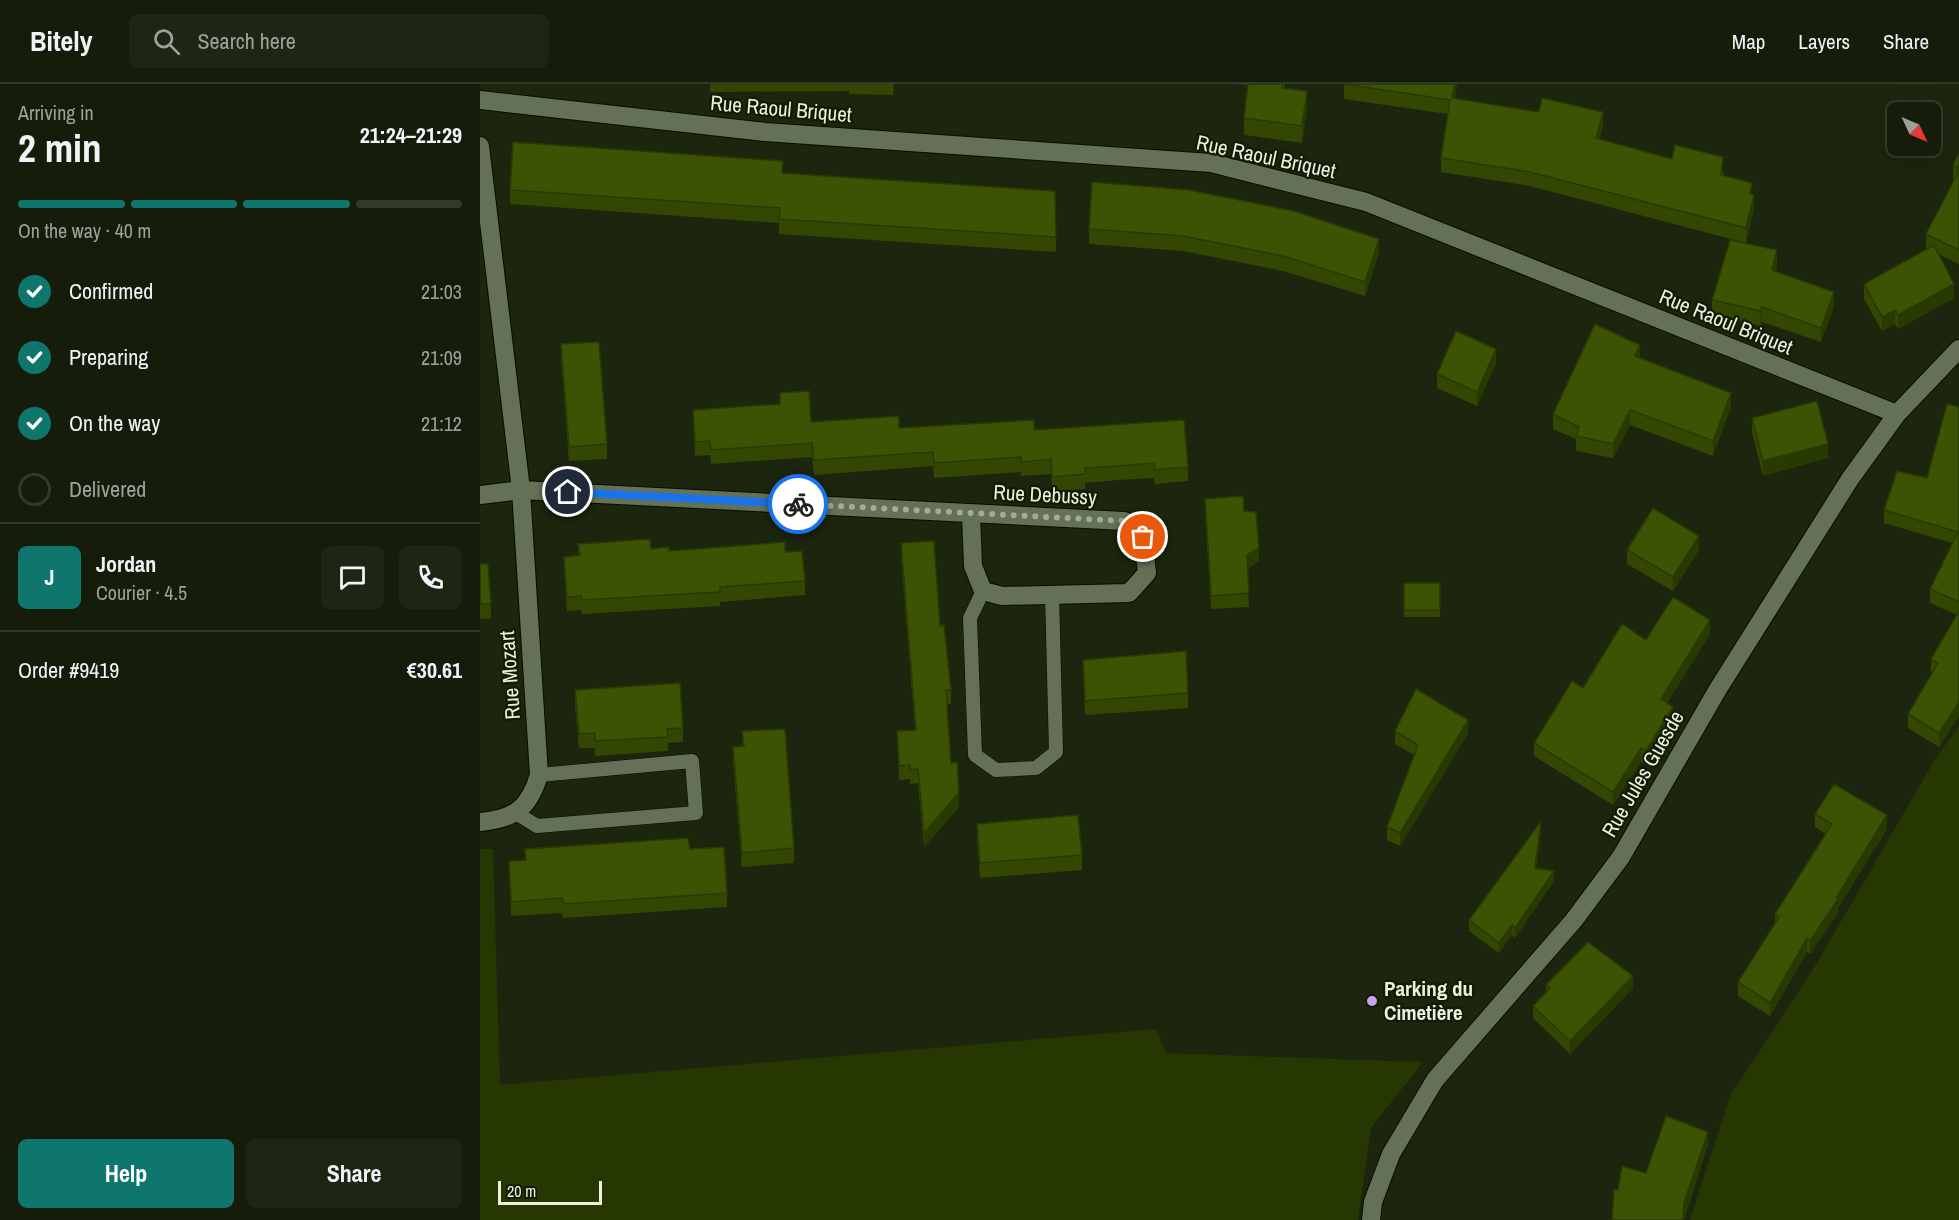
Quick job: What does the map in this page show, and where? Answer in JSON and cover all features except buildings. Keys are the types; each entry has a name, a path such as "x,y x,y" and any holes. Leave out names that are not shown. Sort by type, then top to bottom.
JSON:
{"street":[{"name":"Rue Raoul Briquet","path":"480,100 765,132 1211,163 1366,202 1897,414"},
{"name":"Rue Mozart","path":"480,146 521,490 539,775 532,797 516,813"},
{"name":"Rue Jules Guesde","path":"1371,1220 1373,1202 1391,1154 1435,1080 1574,920 1621,857 1718,689 1850,479 1897,414 1958,353"},
{"path":"480,495 521,490"},
{"name":"Rue Debussy","path":"521,490 971,513 1124,521 1138,526 1143,537 1147,573 1129,593 1002,596 983,591 973,566 971,513"},
{"path":"480,822 516,813"}],"lane":[{"path":"983,591 970,618 975,755 996,770 1036,768 1056,752 1052,594"},
{"path":"516,813 537,826 696,813 692,761 539,775"}],"green space":[{"path":"1959,726 1959,1220 1690,1220 1730,1096 1815,966 1934,761"},
{"path":"480,849 493,849 500,1085 1156,1029 1166,1053 1423,1062 1371,1128 1358,1220 480,1220"}],"way so far":[{"path":"798,504 1124,521 1138,526 1143,537"}],"place":[{"name":"Parking du Cimetière","path":"1372,1001"}],"route":[{"path":"568,492 798,504"}]}
